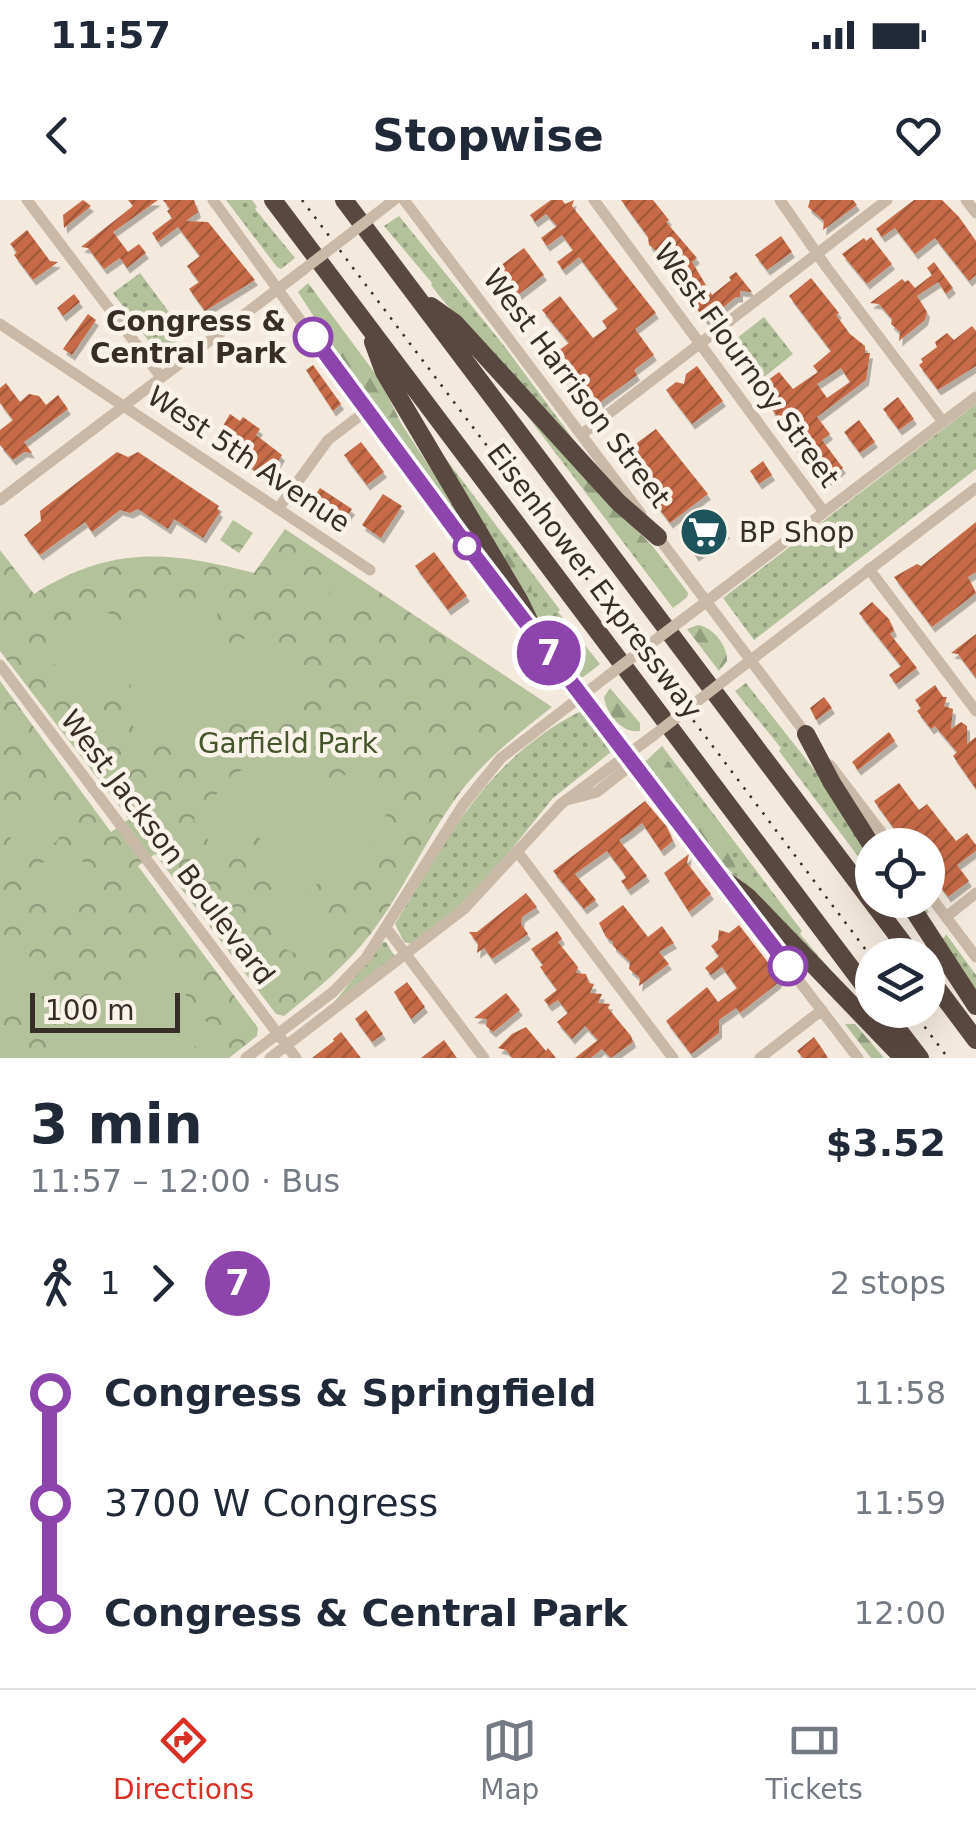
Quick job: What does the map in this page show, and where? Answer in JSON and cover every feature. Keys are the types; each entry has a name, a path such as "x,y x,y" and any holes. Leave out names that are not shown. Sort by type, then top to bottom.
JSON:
{"highway":[{"name":"Eisenhower Expressway","path":"274,200 855,973"},
{"name":"Eisenhower Expressway","path":"344,200 899,938"},
{"path":"417,297 455,323 618,502 658,537"},
{"path":"365,322 384,372 520,600 540,641"},
{"path":"806,734 861,828"},
{"path":"718,875 748,897 903,1058"},
{"path":"919,918 976,1006"},
{"path":"945,999 976,1040"},
{"path":"898,1028 920,1058"}],"street":[{"path":"27,200 161,377"},
{"path":"213,200 366,412 858,1058"},
{"path":"0,500 394,200"},
{"name":"West Harrison Street","path":"404,200 878,828"},
{"name":"West Flournoy Street","path":"594,200 824,512"},
{"path":"780,200 943,422"},
{"path":"582,434 887,200"},
{"path":"966,200 976,213"},
{"name":"West 5th Avenue","path":"0,324 370,570"},
{"path":"246,1058 347,979 387,929 480,782 518,744 976,396"},
{"path":"278,508 328,440 366,412"},
{"path":"270,1058 464,909 567,800 630,759 654,735 976,488"},
{"path":"869,570 976,711"},
{"name":"West Jackson Boulevard","path":"0,665 296,1058"},
{"path":"517,851 672,1058"},
{"path":"976,893 946,917 976,957"},
{"path":"387,929 484,1058"},
{"path":"760,1058 822,1010"}],"green space":[{"path":"226,200 252,200 295,258 281,269 277,267"},
{"path":"399,216 505,347 605,482 441,298 384,226"},
{"path":"140,273 186,335 159,355 113,293"},
{"path":"308,283 380,380 401,423 458,511 456,518 348,370 298,292"},
{"path":"764,317 793,354 753,386 723,349"},
{"path":"516,401 653,547 688,593 687,597 673,608"},
{"path":"976,404 976,469 754,640 723,598"},
{"path":"434,443 600,664 583,677 576,677 544,631"},
{"path":"574,464 653,547 688,593 677,605 577,480 570,467"},
{"path":"233,520 253,533 239,553 220,540"},
{"name":"Garfield Park","path":"285,529 552,707 472,778 438,824 372,932 342,966 284,1016 276,1014 155,854 138,866 258,1028 257,1036 229,1058 0,1058 0,681 111,832 129,819 0,651 0,550 34,594 89,567 141,557 195,560 254,573"},
{"path":"507,553 531,584 539,607 561,624 596,667 583,677 576,677 537,621 505,561 503,554"},
{"path":"339,581 356,594 338,620 320,608"},
{"path":"216,597 220,657 240,640 265,632 305,686 305,692 276,717 256,726 236,721 224,711 225,734 134,739 130,679 113,698 87,708 45,651 95,608 116,616 126,627 125,602"},
{"path":"698,625 714,633 725,649 727,661 719,671 687,629"},
{"path":"746,683 816,772 855,832 855,852 779,751 781,748 735,691"},
{"path":"610,688 640,723 640,731 621,726 612,716 604,697"},
{"path":"579,712 585,714 611,752 553,798 456,910 411,944 404,942 395,924 472,804 518,753"},
{"path":"309,737 332,783 342,774 386,793 390,807 369,848 363,848 368,859 301,892 318,901 326,927 318,938 295,953 288,951 265,922 272,906 287,894 257,833 236,855 219,855 194,820 195,812 224,788 235,788 230,776"},
{"path":"662,746 802,931 800,934 844,986 713,854 644,763"},
{"path":"659,749 730,841 736,870 733,873 644,763"},
{"path":"31,794 50,814 59,839 34,859 25,860 13,849 11,826 14,814"},
{"path":"66,845 73,846 101,889 79,906 50,910 33,895 29,873"},
{"path":"946,934 976,975 976,996 945,949"},
{"path":"383,942 395,957 331,1006"},
{"path":"16,951 41,966 48,985 38,1001 10,1017 0,1009 0,953"},
{"path":"163,965 214,1032 180,1058 40,1058"},
{"path":"845,1024 855,1024 884,1058 871,1058"}],"building":[{"path":"83,200 91,206 64,228 63,215"},
{"path":"128,200 158,200 113,232 128,252 139,244 146,253 127,268 120,258 104,269 88,248 81,247 133,206"},
{"path":"163,200 194,200 198,212 186,221 208,222 255,280 205,311 189,289 199,282 187,266 200,256 178,227 158,242 152,233 172,218"},
{"path":"551,200 562,200 565,204 574,200 572,206 656,313 635,329 654,355 634,370 637,375 587,412 547,359 569,343 542,310 560,296 593,338 607,328 602,321 618,309 579,257 563,270 557,262 573,250 562,235 547,246 541,238 557,226 546,214 535,222 530,215"},
{"path":"621,200 653,200 697,258 692,262 712,295 736,272 752,292 740,291 740,297 706,321 683,283 662,255 649,245 648,237"},
{"path":"810,200 853,200 857,205 823,230 824,221 808,207"},
{"path":"914,200 942,200 976,241 976,275 969,281 935,238 915,254 895,228 882,237 876,229"},
{"path":"27,230 50,261 58,262 33,280 10,244"},
{"path":"781,236 792,252 767,270 755,255"},
{"path":"871,237 892,264 867,284 842,254"},
{"path":"524,248 544,275 506,304 485,277"},
{"path":"934,262 953,288 946,294 938,282 917,296 927,312 925,320 899,341 900,332 891,324 892,319 879,304 870,303 902,279 915,288 932,275 927,268"},
{"path":"811,278 850,334 865,346 865,353 870,353 866,380 817,417 830,434 822,440 843,468 828,480 807,452 801,456 796,450 759,387 779,372 793,389 818,372 813,366 831,351 789,296","holes":["841,368 850,382 827,398 817,384"]},
{"path":"74,294 80,302 63,316 57,308"},
{"path":"88,314 96,320 72,355 63,349"},
{"path":"972,326 976,331 976,366 938,390 919,365 921,359 947,333 954,340"},
{"path":"313,365 341,404 333,411 306,370"},
{"path":"697,366 723,401 692,424 666,390 676,382 684,384 686,374"},
{"path":"6,383 20,402 29,394 39,396 46,405 58,395 68,409 24,442 32,453 24,452 13,460 0,445 0,430 13,420 0,403 0,388"},
{"path":"898,397 914,419 899,430 883,409"},
{"path":"230,414 240,421 243,417 260,429 256,435 282,455 269,478 251,469 250,462 243,464 240,455 234,457 218,444 211,446"},
{"path":"859,420 875,442 860,453 844,432"},
{"path":"656,429 708,494 670,523 619,456"},
{"path":"361,442 384,472 367,485 344,455"},
{"path":"117,452 128,457 138,452 219,506 220,512 203,538 174,519 168,529 138,509 130,513 120,510 92,532 85,522 40,555 24,535 41,521 40,511"},
{"path":"763,461 772,475 759,484 750,471"},
{"path":"320,488 352,509 340,527 308,506"},
{"path":"383,494 402,506 381,538 362,525"},
{"path":"719,522 727,533 696,556 689,546"},
{"path":"976,522 976,572 968,577 976,593 932,627 894,577 917,564 921,566"},
{"path":"434,552 467,596 448,610 415,566"},
{"path":"872,602 889,619 894,631 890,634 917,668 896,684 889,675 901,666 859,613"},
{"path":"976,634 976,678 958,654 951,653"},
{"path":"935,685 947,697 944,706 953,709 951,729 961,722 967,726 967,744 976,737 976,789 953,756 957,752 917,711 921,708 915,700"},
{"path":"824,697 832,708 816,720 810,708"},
{"path":"889,732 895,741 858,770 852,762"},
{"path":"899,783 919,810 927,804 956,841 967,833 976,851 957,865 969,881 948,897 945,828 894,828 874,801"},
{"path":"645,801 667,827 673,841 661,851 642,823 619,840 647,876 628,890 621,881 626,878 623,872 607,851 575,874 596,900 584,909 553,871"},
{"path":"689,854 687,863 711,894 689,912 664,873"},
{"path":"526,893 537,907 522,917 521,924 528,934 492,959 484,948 477,953 478,944 469,932 477,932"},
{"path":"623,905 648,937 662,926 674,943 659,952 669,964 639,986 640,978 629,969 630,962 613,946 599,923"},
{"path":"739,925 780,978 740,1013 736,1008 719,1020 719,1033 691,1054 666,1021 707,987 718,1002 737,988 722,967 711,975 705,968 719,956 711,946 718,940 719,930 729,933"},
{"path":"557,931 562,939 558,942 578,967 576,973 586,974 589,983 594,984 590,993 602,994 598,1003 610,1004 608,1008 631,1036 633,1042 611,1058 602,1049 591,1058 575,1058 598,1040 585,1026 572,1039 557,1022 568,1013 558,1000 549,1006 544,1000 557,990 531,949"},
{"path":"407,982 425,1007 411,1019 394,992"},
{"path":"506,993 520,1010 493,1032 486,1026 487,1019 474,1018"},
{"path":"366,1010 383,1034 372,1042 355,1019"},
{"path":"526,1027 556,1058 512,1058 506,1050 498,1048"},
{"path":"341,1032 361,1058 312,1058 334,1041"},
{"path":"814,1037 828,1058 803,1058 797,1051"},
{"path":"444,1040 457,1058 421,1058"}],"railway":[{"path":"302,200 857,938"},
{"path":"926,1028 948,1058"}],"bus line":[{"name":"7","path":"313,337 788,966"}],"place":[{"name":"Congress & Central Park","path":"313,337"},
{"name":"BP Shop","path":"704,532"}]}
